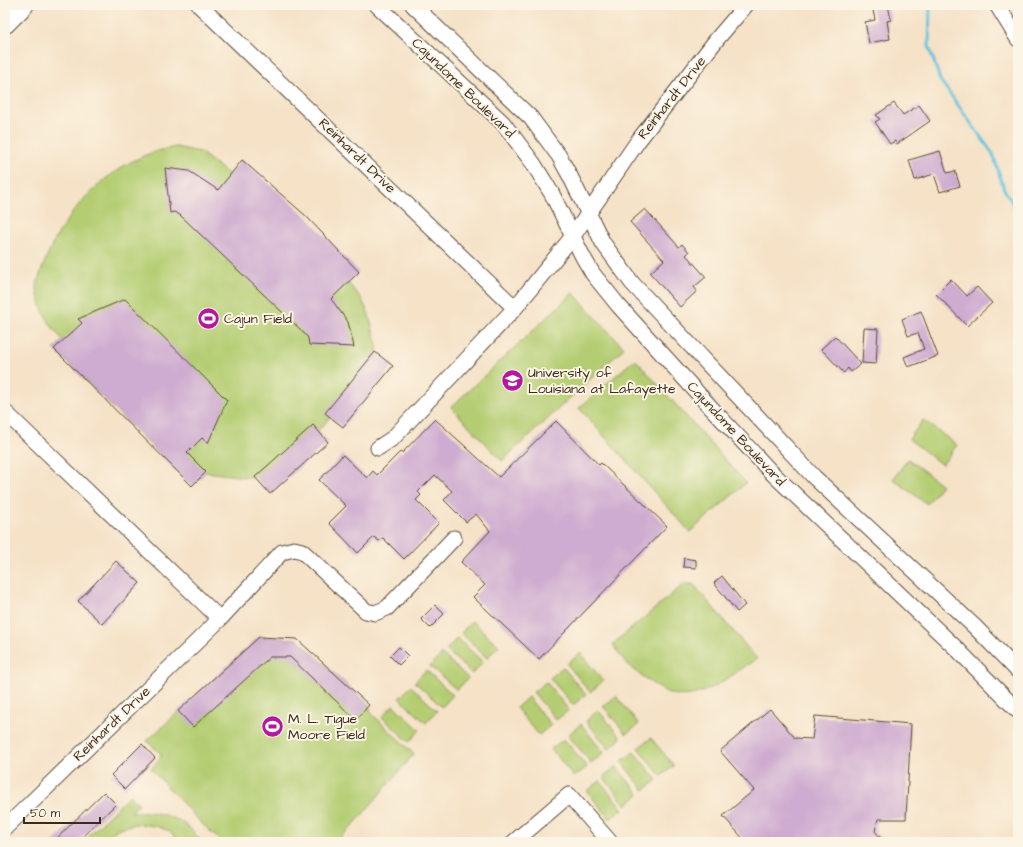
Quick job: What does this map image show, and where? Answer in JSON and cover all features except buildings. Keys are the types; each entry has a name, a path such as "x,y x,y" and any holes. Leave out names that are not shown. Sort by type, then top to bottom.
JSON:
{"main road":[{"path":"5,24 24,5"}],"street":[{"name":"Reinhardt Drive","path":"199,5 515,308"},
{"name":"Cajundome Boulevard","path":"377,5 503,123 515,138 552,194 572,236 593,274 618,305 718,416 771,472 959,651 1018,711"},
{"name":"Cajundome Boulevard","path":"413,5 531,118 558,156 602,243 632,283 781,443 892,551 975,627 1018,671"},
{"name":"Reinhardt Drive","path":"378,448 393,438 515,308 572,236 638,141 717,39 746,5"},
{"path":"997,5 1018,39"},
{"path":"406,32 462,72 500,107 513,100"},
{"path":"5,412 220,619"},
{"name":"Reinhardt Drive","path":"5,828 220,619 279,555 286,550 302,550 366,611 375,613 382,611 454,538"},
{"path":"514,842 569,794 610,842"}],"green space":[{"name":"Cajun Field","path":"176,147 200,152 230,175 242,160 361,298 368,312 378,349 366,376 310,440 264,476 245,477 206,472 192,486 54,349 63,340 48,321 37,292 39,277 54,241 80,203 114,172 154,152"},
{"path":"573,293 624,348 502,461 451,407"},
{"path":"635,359 746,483 690,532 579,408"},
{"path":"923,420 957,445 942,465 909,439"},
{"path":"908,459 942,485 927,504 893,479"},
{"path":"684,584 693,584 757,659 719,684 708,689 698,693 676,695 658,688 633,669 624,661 613,644"},
{"path":"472,621 499,646 487,658 461,633"},
{"name":"M. L. Tigue Moore Field","path":"259,637 297,639 369,705 371,713 414,754 356,822 336,842 222,842 201,823 151,769 162,755 147,741"},
{"path":"457,638 483,662 472,674 446,650"},
{"path":"580,653 603,681 590,692 567,664"},
{"path":"442,654 468,678 457,690 430,666"},
{"path":"563,667 586,695 573,705 550,678"},
{"path":"426,670 453,695 442,707 415,682"},
{"path":"546,682 569,710 556,720 533,692"},
{"path":"411,686 437,711 426,723 399,698"},
{"path":"616,696 639,724 626,734 603,706"},
{"path":"528,697 551,725 539,735 516,708"},
{"path":"393,705 420,730 409,742 382,717"},
{"path":"598,710 621,738 609,749 586,721"},
{"path":"581,724 604,753 591,763 568,735"},
{"path":"651,738 674,766 661,776 638,748"},
{"path":"564,739 587,767 574,777 551,749"},
{"path":"634,752 657,780 644,790 621,762"},
{"path":"616,766 639,794 626,805 603,777"},
{"path":"600,781 623,809 610,819 587,791"},
{"path":"130,795 139,804 131,812 151,812 170,817 188,826 201,842 182,842 167,830 156,826 136,824 119,828 100,842 82,842"}],"waterway":[{"path":"930,5 929,46 940,80 993,154 1004,189 1018,213"}],"place":[{"name":"Cajun Field","path":"208,319"},
{"name":"University of Louisiana at Lafayette","path":"512,381"},
{"name":"M. L. Tigue Moore Field","path":"273,727"}]}
